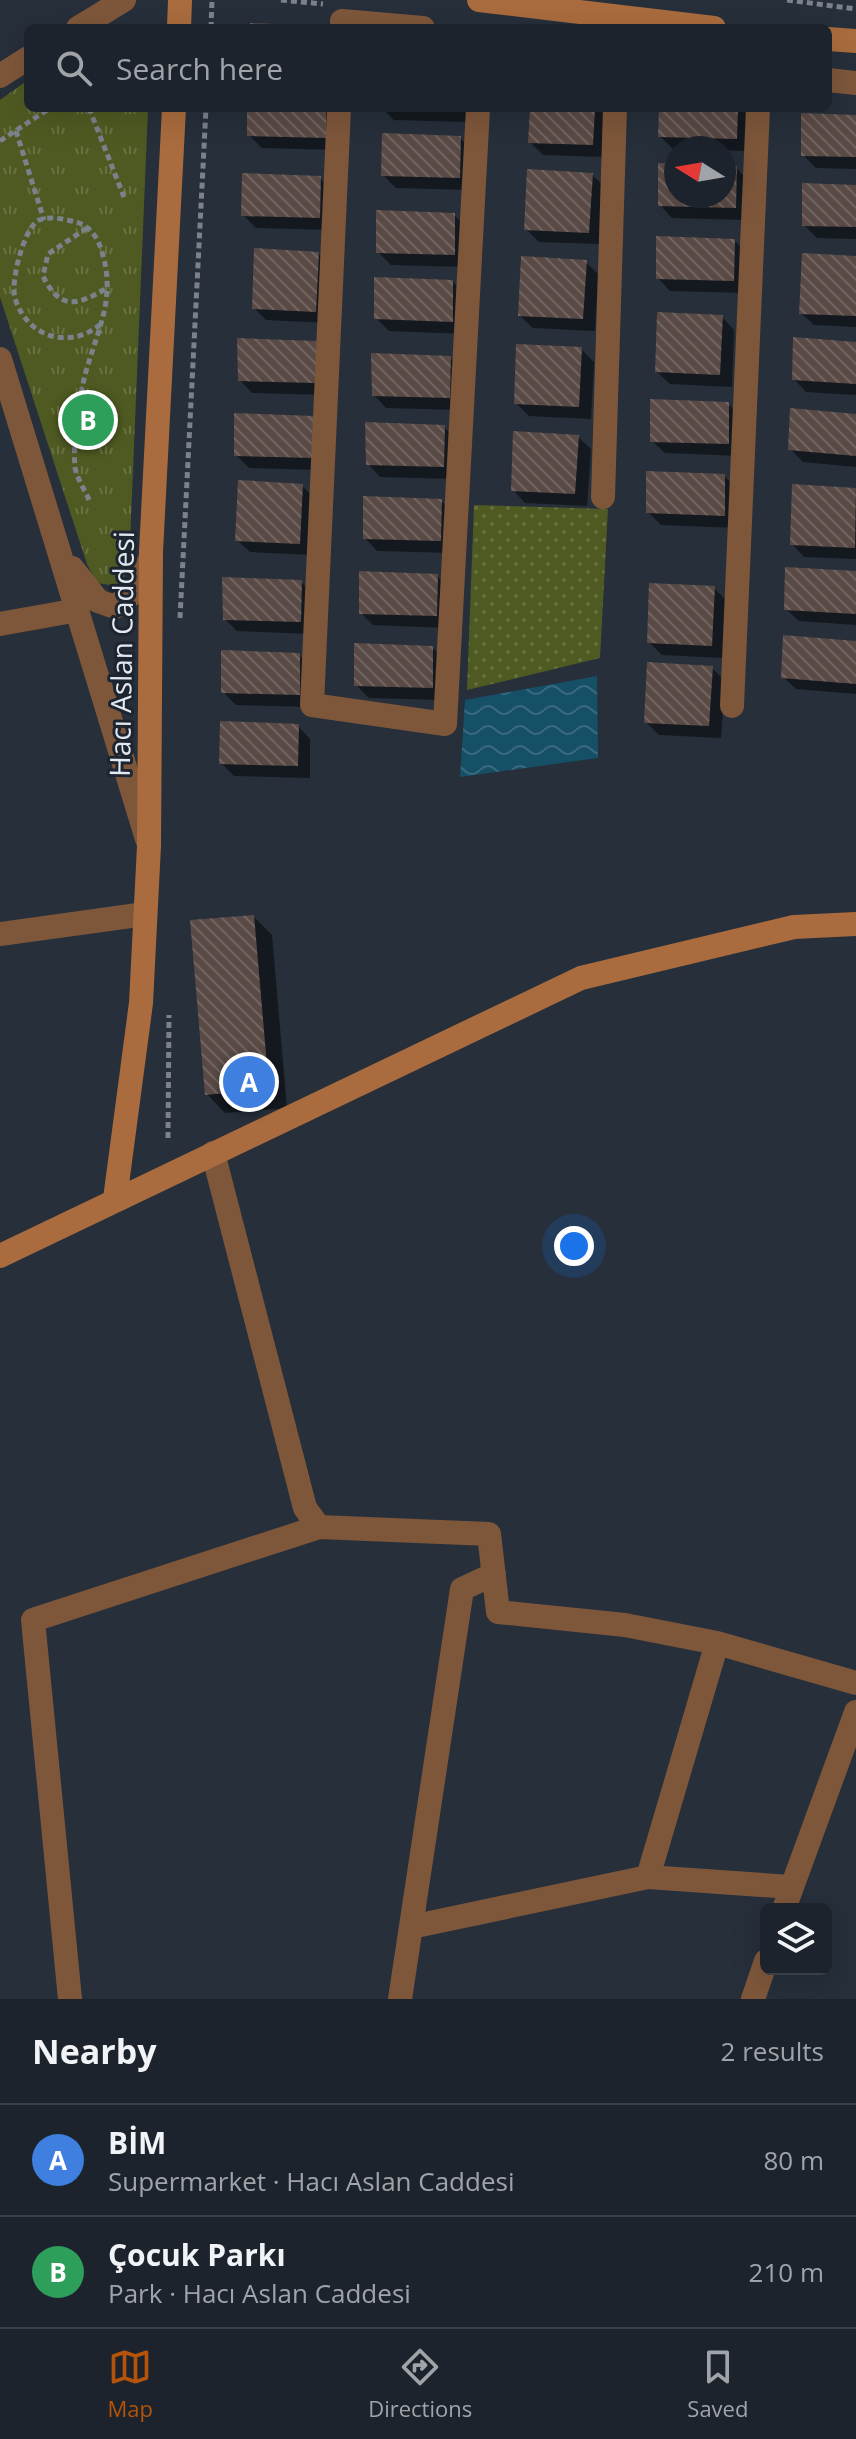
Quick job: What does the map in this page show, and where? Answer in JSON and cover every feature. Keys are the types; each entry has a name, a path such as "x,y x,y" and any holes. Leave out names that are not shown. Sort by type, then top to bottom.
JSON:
{"street":[{"path":"85,24 124,0"},
{"path":"179,24 180,0"},
{"path":"479,0 680,24"},
{"path":"342,24 342,21 377,24"},
{"path":"832,39 856,41"},
{"path":"0,76 24,61"},
{"path":"832,80 856,83"},
{"name":"Hacı Aslan Caddesi","path":"115,1199 141,1003 149,846 151,558 174,112"},
{"path":"339,112 312,705 445,724 478,112"},
{"path":"603,497 615,112"},
{"path":"732,706 758,112"},
{"path":"0,359 149,846"},
{"path":"61,553 93,597 112,607 123,603 138,589 151,558"},
{"path":"0,624 78,610"},
{"path":"0,934 145,914"},
{"path":"0,1256 581,978 794,927 856,924"},
{"path":"213,1153 305,1508 319,1527"},
{"path":"70,1999 33,1620 319,1527 489,1534 498,1612 625,1625 717,1643 856,1683"},
{"path":"400,1999 462,1589 494,1574"},
{"path":"648,1877 717,1643"},
{"path":"411,1927 648,1877 787,1898 856,1712"},
{"path":"753,1999 761,1975"}],"path":[{"path":"211,24 212,0"},
{"path":"787,0 856,9"},
{"path":"0,141 44,112"},
{"path":"91,112 124,197"},
{"path":"180,631 206,112"},
{"path":"16,131 44,220"},
{"path":"89,500 75,469 76,454 81,392 101,324 109,287 107,265 97,238 82,223 60,218 44,220 26,232 14,295 24,318 40,333 73,340 101,324"},
{"path":"87,228 48,254 43,276 51,293 63,301 80,303 109,287"},
{"path":"168,1138 169,1011"}],"green space":[{"path":"24,83 24,112 148,112 130,543 127,573 117,586 97,583 87,564 0,297 0,100"},
{"path":"474,505 608,509 600,658 467,690"}],"water":[{"path":"597,676 598,758 460,777 465,700"}],"building":[{"path":"247,112 326,112 326,138 247,136"},
{"path":"530,112 595,112 593,145 528,143"},
{"path":"659,112 738,112 737,139 736,136 658,137"},
{"path":"801,113 856,115 856,157 801,156"},
{"path":"382,133 461,136 460,178 381,176"},
{"path":"658,163 664,163 664,206 658,206"},
{"path":"527,169 593,173 589,233 524,230"},
{"path":"242,173 321,176 320,218 241,216"},
{"path":"802,183 856,185 856,227 802,226"},
{"path":"376,210 455,213 455,255 376,253"},
{"path":"656,236 735,239 734,281 656,279"},
{"path":"254,248 319,252 316,312 252,309"},
{"path":"802,253 856,256 856,316 799,314"},
{"path":"521,256 587,260 583,319 518,316"},
{"path":"374,277 453,280 453,322 374,319"},
{"path":"657,312 723,315 720,375 655,372"},
{"path":"793,337 856,342 856,384 792,380"},
{"path":"237,338 317,341 316,383 238,381"},
{"path":"516,344 582,347 579,407 514,404"},
{"path":"371,353 451,356 450,398 372,396"},
{"path":"650,399 729,402 729,444 650,442"},
{"path":"790,408 856,414 856,456 788,450"},
{"path":"234,413 314,416 313,458 234,456"},
{"path":"365,422 445,425 444,467 366,465"},
{"path":"513,431 579,435 575,494 511,491"},
{"path":"646,471 725,474 725,516 646,513"},
{"path":"238,480 303,484 300,544 235,541"},
{"path":"792,484 856,488 855,548 790,545"},
{"path":"363,496 442,499 441,541 363,539"},
{"path":"785,567 856,571 856,614 784,610"},
{"path":"359,571 438,574 437,616 359,614"},
{"path":"222,577 302,580 301,622 223,620"},
{"path":"649,583 715,586 712,646 647,643"},
{"path":"783,635 856,641 856,684 781,678"},
{"path":"354,643 433,646 433,688 354,686"},
{"path":"221,650 300,653 300,695 221,693"},
{"path":"647,662 713,666 709,726 644,723"},
{"path":"220,721 299,724 298,766 219,764"},
{"path":"254,915 269,1089 205,1095 190,920"}],"place":[{"name":"Çocuk Parkı","path":"88,420"},
{"name":"BİM","path":"249,1082"}]}
